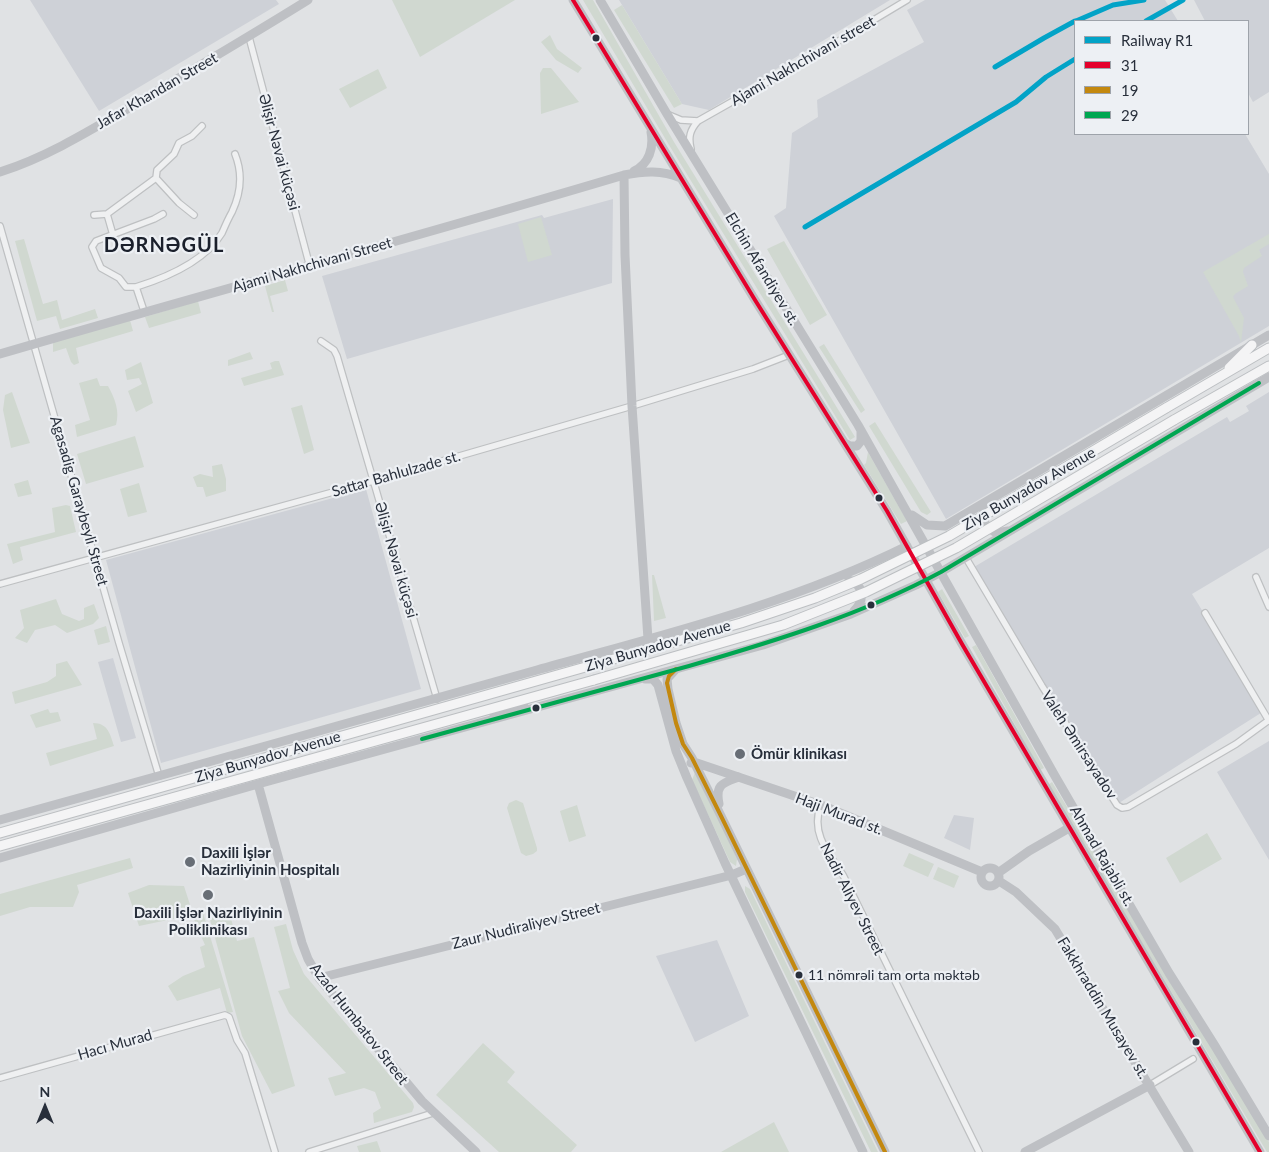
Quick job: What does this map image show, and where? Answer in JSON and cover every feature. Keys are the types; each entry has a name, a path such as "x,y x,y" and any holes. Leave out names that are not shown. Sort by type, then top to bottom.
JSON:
{"main road":[{"name":"Jafar Khandan Street","path":"0,172 52,152 249,37 308,0"},
{"name":"Elchin Afandiyev st.","path":"573,0 844,442 926,580"},
{"name":"Elchin Afandiyev st.","path":"600,0 667,114 858,424 941,572"},
{"path":"624,175 642,166 650,153 652,140 648,124"},
{"path":"624,175 658,171 681,178"},
{"path":"624,175 625,255 632,406 648,639"},
{"name":"Ajami Nakhchivani Street","path":"0,354 144,311 310,267 624,175"},
{"name":"Ziya Bunyadov Avenue","path":"904,504 916,519 924,524 934,527 945,526 1269,335"},
{"path":"1219,378 1252,345"},
{"name":"Ziya Bunyadov Avenue","path":"0,833 750,620 815,598 861,579 949,536 1269,348"},
{"name":"Ziya Bunyadov Avenue","path":"0,846 288,764 563,689 783,625 819,612 873,589 956,548 1269,366"},
{"path":"1225,392 1269,372"},
{"name":"Ziya Bunyadov Avenue","path":"0,858 258,784 643,679 787,637 850,614 926,580 966,558 1269,377"},
{"path":"844,442 853,447 860,444 862,435 858,424"},
{"path":"993,499 984,513 983,518 986,526 996,532 1014,529"},
{"name":"Ziya Bunyadov Avenue","path":"0,820 437,699 761,605 829,581 907,546"},
{"name":"Ahmad Rajabli st.","path":"941,572 1055,776 1170,973 1269,1136"},
{"path":"829,581 847,579 853,581 860,588 861,603 850,614"},
{"name":"Ahmad Rajabli st.","path":"926,580 1069,828 1260,1152"},
{"path":"962,644 976,636"},
{"path":"676,669 667,679 683,744 694,762 790,955 885,1152"},
{"path":"357,732 437,699 560,674"},
{"path":"643,679 653,680 658,685 676,751 687,778 863,1152"},
{"path":"360,745 445,733 563,689"},
{"path":"687,778 687,768 694,762"},
{"name":"Haji Murad st.","path":"694,762 821,805 982,872"},
{"path":"1043,783 1055,776"},
{"path":"721,816 717,798 718,790 723,784 739,777"},
{"name":"Azad Humbatov Street","path":"258,784 302,943 308,959 319,978 413,1091 476,1152"},
{"path":"998,877 990,868 982,872 981,881 985,885 994,886 998,877 1029,851 1069,828"},
{"name":"Zaur Nudiraliyev Street","path":"319,978 732,875 746,869"},
{"name":"Fakkhraddin Musayev st.","path":"998,877 1055,929 1190,1152"},
{"path":"1025,1152 1150,1085"}],"street":[{"name":"Ajami Nakhchivani street","path":"698,121 907,0"},
{"name":"Əlişir Nəvai küçəsi","path":"249,37 310,267"},
{"path":"667,114 681,120 698,121"},
{"path":"692,153 689,137 690,131 698,121"},
{"path":"94,215 107,214 156,178 157,170 174,154 180,143 192,136 202,126"},
{"path":"163,214 96,241 92,247 101,268 120,278 126,287 136,287 158,280 184,266 207,250 221,234 237,201 240,186 240,166 235,154"},
{"path":"156,178 179,203 194,215"},
{"path":"107,214 113,235"},
{"name":"Agasadig Garaybeyli Street","path":"0,226 160,776"},
{"path":"136,287 144,311"},
{"name":"Əlişir Nəvai küçəsi","path":"321,342 336,352 437,699"},
{"name":"Sattar Bahlulzade st.","path":"0,584 373,481 632,406 753,369 789,355"},
{"name":"Valeh Əmirsayadov","path":"966,558 1042,686 1117,805 1122,808 1128,807 1236,744 1269,721"},
{"path":"1256,577 1269,607"},
{"path":"1205,613 1269,721"},
{"name":"Nadir Aliyev Street","path":"821,805 816,822 820,835 830,855 844,875 979,1152"},
{"name":"Hacı Murad","path":"0,1078 223,1015 227,1016 230,1019 237,1040 245,1053 274,1152"},
{"path":"1150,1085 1194,1059"},
{"path":"309,1152 434,1113"}],"shaded area":[{"path":"30,0 276,0 279,4 99,111"},
{"path":"392,0 515,0 420,57"},
{"path":"583,0 593,0 674,142 855,437 850,440 669,145"},
{"path":"619,0 890,0 709,110 682,104"},
{"path":"925,0 1165,0 1177,20 1074,20 1074,135 1246,135 1269,174 1269,326 946,519 774,216 786,208 792,133 818,117 817,100 924,42 907,10"},
{"path":"1194,0 1269,0 1269,92 1253,102 1249,95 1249,20 1204,20"},
{"path":"622,5 682,104 674,108 614,10"},
{"path":"550,35 557,49 582,68 578,73 556,60 541,42"},
{"path":"543,68 551,68 579,102 541,114 540,73"},
{"path":"378,69 387,88 350,108 339,89"},
{"path":"613,199 612,283 347,359 322,276 542,215 544,218"},
{"path":"541,217 552,255 528,262 518,224"},
{"path":"1269,234 1269,244 1259,250 1262,256 1244,268 1243,272 1248,286 1233,297 1244,318 1241,343 1239,336 1203,272"},
{"path":"24,239 43,304 57,300 62,320 95,309 98,318 60,329 56,316 37,321 15,241"},
{"path":"784,241 827,315 810,325 767,249"},
{"path":"285,280 288,291 270,296 274,312 272,312 265,286"},
{"path":"198,301 201,313 149,328 145,317"},
{"path":"130,320 133,331 76,348 79,363 74,365 71,362 66,348 53,352 53,342"},
{"path":"824,344 865,410 861,413 819,347"},
{"path":"250,352 253,359 228,366 228,360"},
{"path":"279,361 284,375 244,386 241,378 272,369 270,363"},
{"path":"141,362 153,403 136,412 128,391 142,384 139,378 127,380 125,370"},
{"path":"97,378 100,386 108,386 113,396 117,410 116,425 77,437 75,425 90,420 79,383"},
{"path":"12,392 30,443 11,448 3,410 5,395"},
{"path":"1269,392 1269,548 1192,594 1264,711 1119,803 1046,688 974,567 1227,417 1230,422 1249,411 1246,406"},
{"path":"302,405 314,450 304,454 291,408"},
{"path":"875,422 931,512 927,515 921,512 869,426"},
{"path":"135,436 144,467 86,484 77,454"},
{"path":"868,452 907,521 901,524 864,465"},
{"path":"222,464 226,479 226,491 206,497 203,487 197,487 193,477 200,474 213,477 212,466"},
{"path":"28,480 32,494 18,497 14,484"},
{"path":"139,483 147,512 128,517 120,489"},
{"path":"366,489 421,689 161,763 106,560"},
{"path":"70,506 76,532 20,547 23,560 13,564 7,544 55,532 52,508"},
{"path":"652,575 654,575 666,618 654,621"},
{"path":"942,589 969,636 965,638 938,592"},
{"path":"56,599 62,614 79,621 84,619 84,608 94,604 99,618 93,624 67,633 55,625 35,630 27,643 15,638 24,628 20,610"},
{"path":"106,626 110,642 98,645 94,630"},
{"path":"976,645 1044,768 1040,770 972,647"},
{"path":"113,658 136,738 121,742 98,662"},
{"path":"67,661 82,685 15,704 12,692 47,682 56,676 56,664"},
{"path":"48,709 50,713 58,712 61,721 36,728 30,715"},
{"path":"93,723 98,723 105,727 110,733 114,746 50,766 46,753 97,739"},
{"path":"1269,741 1269,860 1217,772"},
{"path":"696,770 737,859 736,866 730,862 692,780"},
{"path":"1052,782 1269,1142 1269,1152 1267,1152 1048,785"},
{"path":"516,800 523,803 537,848 537,851 533,854 526,856 521,853 507,808 509,803"},
{"path":"577,805 586,836 569,842 560,811"},
{"path":"954,815 974,818 970,850 944,838"},
{"path":"1207,833 1222,859 1180,883 1166,858"},
{"path":"909,853 934,864 928,877 903,866"},
{"path":"130,858 133,868 77,885 79,892 73,907 30,907 0,916 0,894"},
{"path":"938,867 959,876 954,888 933,879"},
{"path":"149,885 184,886 192,911 203,913 233,1012 227,1013 220,988 177,1001 168,986 183,976 205,967 200,947 205,945 192,915 139,926 128,893"},
{"path":"745,886 750,889 878,1152 871,1152 745,892"},
{"path":"229,911 237,941 254,937 295,1086 272,1094 242,1036 209,916"},
{"path":"286,924 293,950 304,974 413,1103 412,1112 374,1123 373,1113 381,1108 375,1092 364,1088 335,1096 328,1078 346,1073 289,1013 278,991 290,988 274,927"},
{"path":"717,940 749,1016 695,1042 656,956"},
{"path":"483,1043 515,1072 507,1082 577,1145 571,1152 499,1152 436,1095"},
{"path":"774,1122 789,1152 721,1152"},
{"path":"377,1141 381,1152 359,1152 357,1146"}],"rail line":[{"name":"R1","path":"1078,20 1113,5 1144,0"},
{"name":"R1","path":"1148,20 1183,0"},
{"name":"R1","path":"995,67 1074,22"},
{"name":"R1","path":"805,227 1016,102 1046,77 1074,60"}],"transit line":[{"name":"31","path":"573,0 755,300 887,511 962,644 1260,1152"},
{"name":"29","path":"422,739 721,657 817,626 880,601 941,572 1259,383"},
{"name":"19","path":"676,669 669,676 667,683 683,744 721,816 885,1152"}],"place":[{"name":"Ömür klinikası","path":"740,754"},
{"name":"Daxili İşlər Nazirliyinin Hospitalı","path":"190,862"},
{"name":"Daxili İşlər Nazirliyinin Poliklinikası","path":"208,895"},
{"name":"11 nömrəli tam orta məktəb","path":"799,975"}],"district":[{"name":"DƏRNƏGÜL","path":"164,246"}]}
